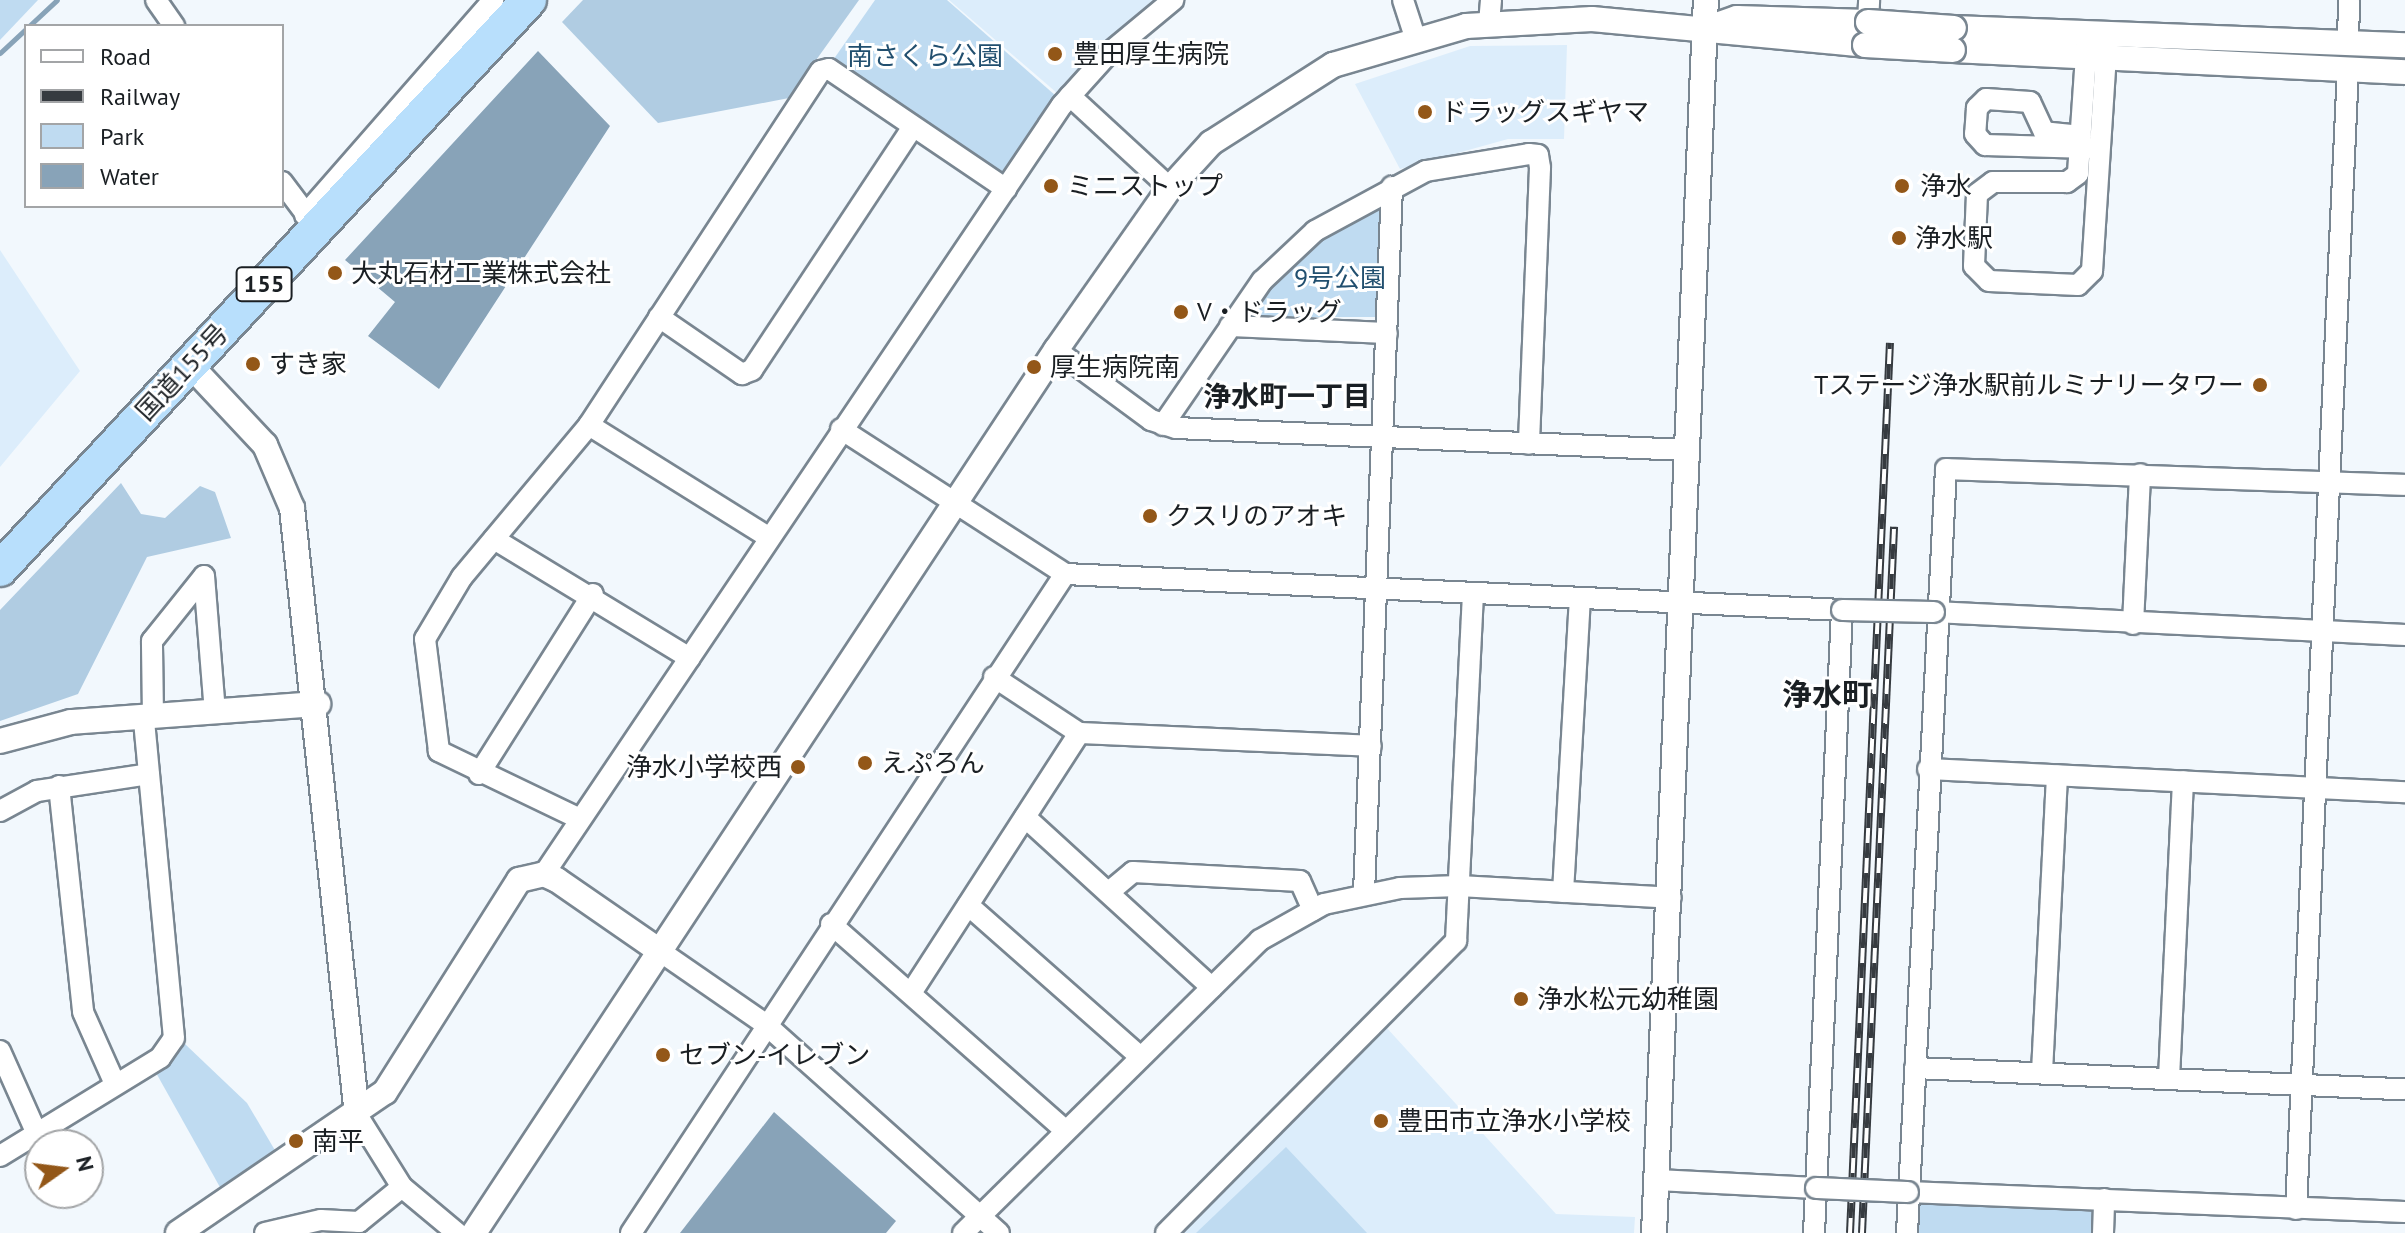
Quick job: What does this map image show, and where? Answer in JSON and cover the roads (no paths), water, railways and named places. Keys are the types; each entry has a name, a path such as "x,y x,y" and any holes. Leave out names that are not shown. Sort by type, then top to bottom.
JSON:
{"highway":[{"name":"国道155号","path":"0,569 189,364 312,221 529,0"}],"street":[{"path":"156,0 173,24"},
{"path":"284,185 312,221 493,0"},
{"path":"178,1233 357,1115 385,1092 519,880 544,874 841,429 1070,96 1173,0"},
{"path":"1403,0 1415,36"},
{"path":"1654,1233 1671,898 1686,450 1706,0"},
{"path":"2348,42 2349,0"},
{"path":"474,1233 1056,350 1170,188 1211,143 1290,87 1415,36 1490,12 1705,29 1737,18 1867,22 1954,39 2097,46 2405,72"},
{"path":"2097,46 2348,42 2405,45"},
{"path":"2087,144 2078,174 2067,182 1993,182 1977,194 1974,266 1989,281 2078,285 2092,271 2087,144 2097,46"},
{"path":"580,819 479,774 439,751 424,647 462,577 589,425 821,71 829,69 1006,189"},
{"path":"2296,1209 2348,69"},
{"path":"1070,96 1170,188"},
{"path":"1986,99 2030,102 2044,132 2087,144 1985,145 1975,134 1977,108 1986,99"},
{"path":"659,317 742,374 752,370 913,127"},
{"path":"1163,425 1262,281 1315,231 1392,187 1465,160 1538,155 1529,444"},
{"path":"1364,893 1392,187"},
{"path":"1230,326 1387,333"},
{"path":"1056,350 1163,425 1383,438 1686,450"},
{"path":"189,364 245,418 282,476 300,545 357,1115 402,1187 457,1233"},
{"path":"589,425 768,537"},
{"path":"841,429 1065,574 2405,635"},
{"path":"1907,1233 1934,612 1946,469 2405,485"},
{"path":"2133,624 2140,474"},
{"path":"494,539 593,594 690,658"},
{"path":"631,1233 764,1023 1065,574"},
{"path":"41,1129 160,1058 175,1027 149,774 152,641 204,576 215,713"},
{"path":"1166,1233 1454,944 1473,593"},
{"path":"479,774 593,594"},
{"path":"1563,892 1580,598"},
{"path":"1814,1233 1842,610"},
{"path":"994,677 1079,733 1371,746"},
{"path":"0,741 71,722 318,704"},
{"path":"911,993 1079,733"},
{"path":"1928,769 2405,792"},
{"path":"0,811 59,786 149,774"},
{"path":"2042,1072 2057,775"},
{"path":"2169,1078 2183,781"},
{"path":"59,786 83,1012 115,1084"},
{"path":"1025,817 1212,988"},
{"path":"1109,892 1133,872 1300,881 1313,910"},
{"path":"544,874 764,1023 982,1214 999,1233"},
{"path":"963,1233 1260,940 1313,910 1364,893 1459,886 1671,898"},
{"path":"968,905 1139,1056"},
{"path":"831,924 1065,1130"},
{"path":"0,1051 35,1129"},
{"path":"1915,1068 2405,1089"},
{"path":"0,1156 24,1140"},
{"path":"1657,1180 2405,1212"},
{"path":"265,1233 321,1220 359,1227 402,1187"},
{"path":"2103,1233 2104,1199"}],"water":[{"path":"538,51 610,126 439,389 368,336 395,302 345,260"},
{"path":"774,1112 896,1221 886,1233 680,1233"}],"waterway":[{"path":"31,24 57,0"},
{"path":"0,53 24,31"}],"railway":[{"path":"1850,1233 1890,343"},
{"path":"1862,1233 1894,527"}],"place":[{"name":"豊田厚生病院","path":"1055,54"},
{"name":"ドラッグスギヤマ","path":"1425,112"},
{"name":"ミニストップ","path":"1051,186"},
{"name":"浄水","path":"1902,186"},
{"name":"浄水駅","path":"1899,238"},
{"name":"大丸石材工業株式会社","path":"335,273"},
{"name":"V・ドラッグ","path":"1181,312"},
{"name":"すき家","path":"253,364"},
{"name":"厚生病院南","path":"1034,367"},
{"name":"Tステージ浄水駅前ルミナリータワー","path":"2260,385"},
{"name":"クスリのアオキ","path":"1150,516"},
{"name":"えぷろん","path":"865,763"},
{"name":"浄水小学校西","path":"798,767"},
{"name":"浄水松元幼稚園","path":"1521,999"},
{"name":"セブン-イレブン","path":"663,1055"},
{"name":"豊田市立浄水小学校","path":"1381,1121"},
{"name":"南平","path":"296,1141"}],"district":[{"name":"浄水町一丁目","path":"1287,396"},
{"name":"浄水町","path":"1827,694"}],"park label":[{"name":"南さくら公園","path":"925,56"},
{"name":"9号公園","path":"1340,278"}]}
